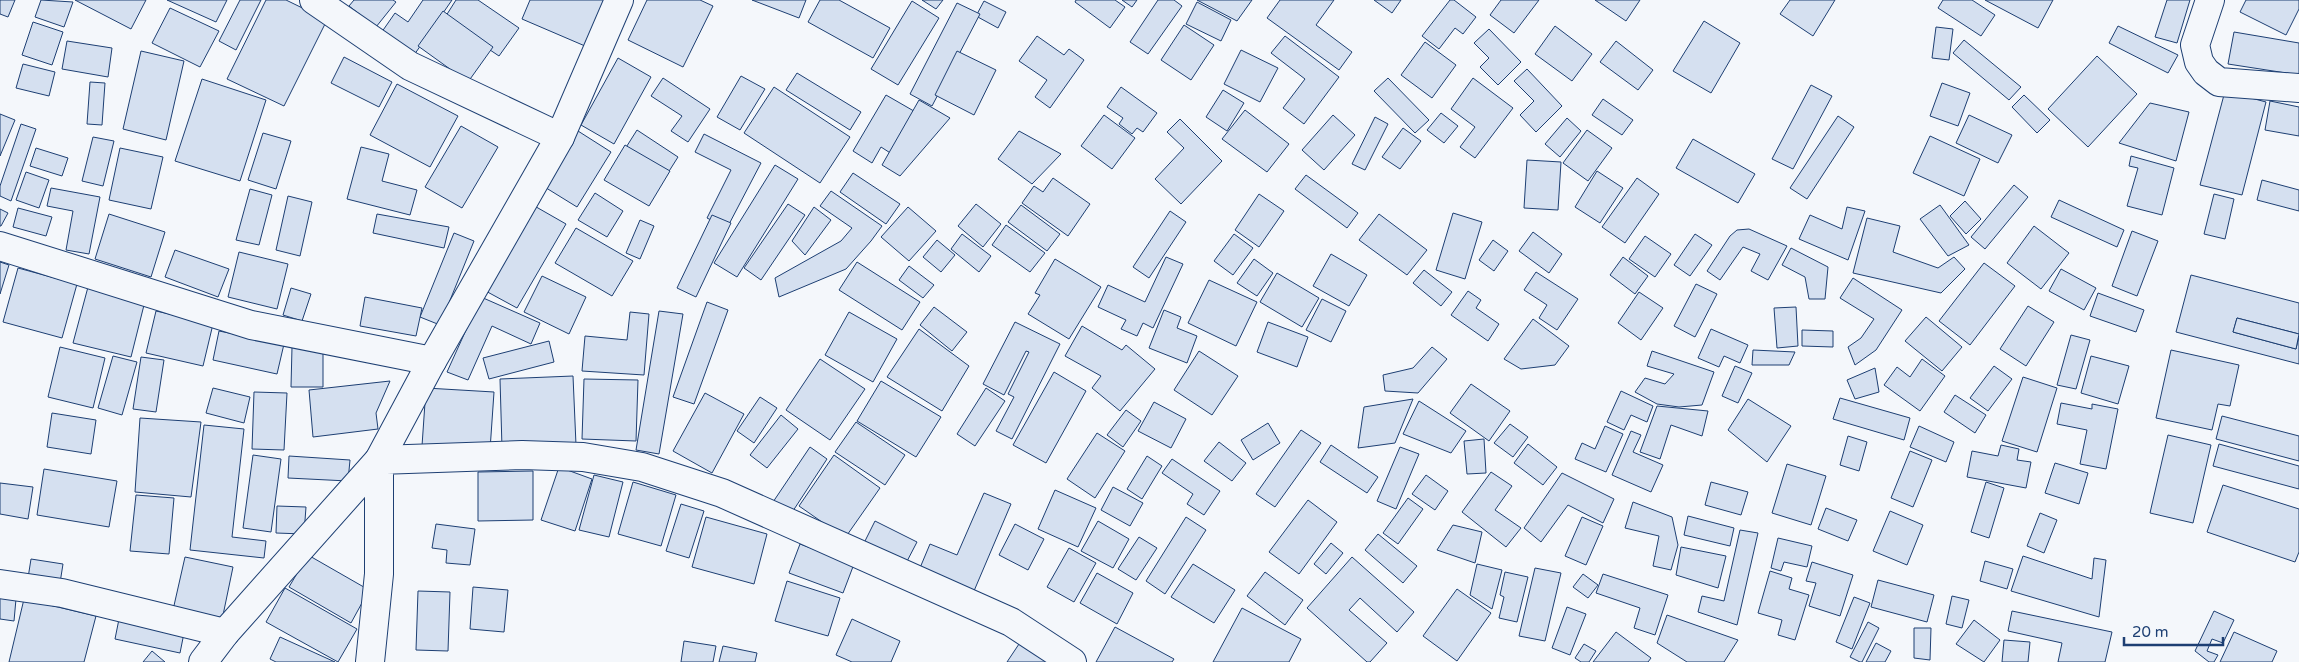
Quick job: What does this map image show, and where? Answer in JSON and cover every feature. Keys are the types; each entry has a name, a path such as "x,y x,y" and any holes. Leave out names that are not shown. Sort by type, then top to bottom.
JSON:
{"street":[{"path":"314,0 410,66 560,137"},
{"path":"203,662 225,633 379,460 432,361 560,137 619,0"},
{"path":"2210,0 2196,45 2199,62 2206,72 2219,82 2299,88"},
{"path":"0,246 251,325 432,361"},
{"path":"379,460 522,456 583,457 642,467 722,493 1012,622 1072,662"},
{"path":"370,662 379,574 379,460"},
{"path":"0,584 62,593 225,633"}],"building":[{"path":"0,0 15,0 8,17 0,14"},
{"path":"41,0 73,2 64,27 35,17"},
{"path":"75,0 146,0 131,29"},
{"path":"167,0 227,0 216,22"},
{"path":"240,0 261,0 236,50 219,41"},
{"path":"266,0 286,0 327,20 284,106 227,79"},
{"path":"354,0 393,0 396,2 376,27 349,6"},
{"path":"423,0 452,0 412,58 379,36 395,13 408,22"},
{"path":"456,0 478,0 519,28 499,56 444,19"},
{"path":"530,0 614,0 592,49 522,19"},
{"path":"647,0 700,0 713,6 683,67 628,40"},
{"path":"752,0 806,0 799,18"},
{"path":"820,0 839,0 890,28 873,58 808,22"},
{"path":"922,0 943,0 936,9"},
{"path":"1076,0 1115,0 1125,7 1110,28 1075,2"},
{"path":"1122,0 1137,0 1132,7"},
{"path":"1158,0 1174,0 1182,6 1148,54 1130,42"},
{"path":"1197,0 1252,0 1237,21"},
{"path":"1280,0 1334,0 1316,25 1352,52 1339,70 1267,18"},
{"path":"1374,0 1401,0 1392,13"},
{"path":"1450,0 1454,0 1476,17 1463,34 1455,28 1439,49 1422,36"},
{"path":"1501,0 1539,0 1514,33 1490,15"},
{"path":"1595,0 1640,0 1626,21"},
{"path":"1790,0 1835,0 1813,36 1780,14"},
{"path":"1943,0 1972,0 1995,15 1981,36 1938,8"},
{"path":"1985,0 2053,0 2038,28"},
{"path":"2167,0 2190,0 2177,43 2155,37"},
{"path":"2246,0 2299,0 2299,9 2286,35 2240,12"},
{"path":"912,1 939,18 898,85 871,69"},
{"path":"984,1 1006,12 998,28 976,16"},
{"path":"1197,2 1231,20 1221,41 1186,24"},
{"path":"957,3 980,14 932,106 910,94"},
{"path":"170,8 219,31 200,67 152,43"},
{"path":"443,11 493,47 468,82 418,46"},
{"path":"1704,21 1740,43 1711,93 1673,71"},
{"path":"33,22 63,32 52,65 22,55"},
{"path":"1184,25 1214,45 1191,80 1161,60"},
{"path":"1555,26 1592,54 1572,81 1535,54"},
{"path":"2118,26 2178,55 2168,73 2109,43"},
{"path":"1936,27 1953,29 1949,60 1932,58"},
{"path":"1489,29 1521,62 1498,85 1480,67 1489,58 1474,43"},
{"path":"2234,32 2299,43 2299,75 2228,64"},
{"path":"1037,36 1064,55 1069,49 1084,60 1050,108 1035,97 1047,80 1019,61"},
{"path":"1285,36 1339,77 1304,124 1283,108 1305,79 1271,53"},
{"path":"1964,40 2021,87 2009,100 1953,53"},
{"path":"67,41 112,48 108,77 62,69"},
{"path":"1616,41 1653,70 1638,90 1600,62"},
{"path":"1425,42 1456,65 1432,98 1401,75"},
{"path":"1241,50 1278,68 1260,102 1224,84"},
{"path":"141,51 184,61 166,140 123,129"},
{"path":"957,51 996,70 974,115 935,95"},
{"path":"2097,56 2137,94 2088,147 2048,109"},
{"path":"344,57 392,82 379,107 331,83"},
{"path":"618,58 651,77 614,144 581,125"},
{"path":"23,64 55,72 49,96 16,88"},
{"path":"1527,69 1562,106 1536,132 1520,115 1534,101 1514,81"},
{"path":"797,73 861,112 850,130 786,90"},
{"path":"741,76 765,89 740,130 717,117"},
{"path":"663,78 710,109 688,142 671,131 682,116 651,96"},
{"path":"1388,78 1429,120 1415,133 1374,91"},
{"path":"1473,78 1513,108 1475,158 1460,147 1475,127 1451,109"},
{"path":"202,79 266,100 240,181 175,161"},
{"path":"90,82 105,83 102,125 87,124"},
{"path":"1942,83 1970,93 1958,126 1930,116"},
{"path":"397,84 458,116 430,167 370,135"},
{"path":"1811,85 1832,96 1793,169 1772,159"},
{"path":"774,87 850,137 820,183 744,133"},
{"path":"1121,87 1157,113 1143,132 1137,128 1132,134 1119,124 1123,118 1107,107"},
{"path":"1223,90 1244,103 1227,131 1206,117"},
{"path":"2225,91 2266,102 2242,195 2200,185"},
{"path":"886,95 919,114 895,156 881,147 872,163 853,151"},
{"path":"2024,95 2050,120 2037,133 2012,107"},
{"path":"1603,99 1633,120 1622,135 1592,115"},
{"path":"919,100 950,118 900,176 882,165"},
{"path":"2270,101 2299,107 2299,136 2265,130"},
{"path":"2150,103 2189,112 2176,161 2119,143"},
{"path":"1245,110 1289,144 1267,172 1222,139"},
{"path":"1441,113 1458,126 1444,143 1427,130"},
{"path":"0,114 15,120 0,156"},
{"path":"1104,115 1135,138 1112,169 1081,146"},
{"path":"1333,115 1355,135 1324,170 1302,150"},
{"path":"1969,115 2012,135 1998,163 1956,143"},
{"path":"1838,116 1854,127 1807,199 1790,188"},
{"path":"1375,117 1388,124 1365,170 1352,164"},
{"path":"1567,118 1581,131 1560,157 1545,144"},
{"path":"1180,119 1222,161 1181,204 1155,179 1184,148 1167,132"},
{"path":"21,124 36,129 11,201 0,196 0,186"},
{"path":"461,126 498,147 462,208 425,187"},
{"path":"1403,128 1421,141 1400,169 1382,157"},
{"path":"637,130 678,157 666,176 625,149"},
{"path":"1587,130 1612,148 1588,181 1563,163"},
{"path":"578,131 611,152 577,207 543,186"},
{"path":"1019,131 1061,154 1032,184 998,159"},
{"path":"263,133 291,141 276,189 248,180"},
{"path":"704,134 761,163 727,228 707,218 731,170 695,152"},
{"path":"1930,136 1980,159 1964,196 1913,173"},
{"path":"93,137 114,141 103,186 82,181"},
{"path":"1693,139 1755,174 1738,203 1676,168"},
{"path":"625,145 670,171 649,206 604,180"},
{"path":"361,147 389,154 382,181 417,190 410,215 347,199"},
{"path":"36,148 68,158 62,176 30,166"},
{"path":"120,148 163,157 151,209 109,200"},
{"path":"2131,156 2174,168 2162,215 2127,206 2138,168 2129,166"},
{"path":"1527,160 1561,162 1558,210 1524,208"},
{"path":"775,165 798,179 737,277 714,263"},
{"path":"1597,171 1623,188 1600,223 1575,207"},
{"path":"26,172 49,180 39,208 16,200"},
{"path":"853,173 900,204 886,224 840,192"},
{"path":"1306,175 1358,213 1347,228 1295,189"},
{"path":"1053,178 1090,204 1068,236 1022,203 1034,186 1043,192"},
{"path":"1637,178 1659,194 1625,243 1602,227"},
{"path":"2262,180 2299,190 2299,211 2257,200"},
{"path":"2014,185 2028,197 1985,249 1971,237"},
{"path":"51,188 100,197 89,254 66,250 73,211 47,206"},
{"path":"250,189 272,195 259,245 236,240"},
{"path":"831,191 882,226 846,269 779,297 775,278 841,241 852,228 820,206"},
{"path":"595,193 623,211 607,237 578,220"},
{"path":"1259,194 1284,211 1259,247 1235,230"},
{"path":"2214,194 2234,199 2225,239 2204,234"},
{"path":"288,196 312,202 300,256 276,250"},
{"path":"2059,200 2124,230 2117,247 2051,217"},
{"path":"1965,201 1981,219 1966,234 1950,216"},
{"path":"531,204 566,224 517,308 482,289"},
{"path":"788,204 805,215 761,280 744,268"},
{"path":"976,204 1001,224 983,247 958,226"},
{"path":"1021,205 1060,234 1047,251 1008,222"},
{"path":"1940,205 1969,245 1948,256 1920,219"},
{"path":"814,207 831,220 805,255 792,241"},
{"path":"908,207 936,231 909,261 881,237"},
{"path":"1847,207 1865,211 1848,260 1799,239 1810,215 1842,229"},
{"path":"18,208 52,217 46,236 13,227"},
{"path":"0,209 8,213 1,226 0,226"},
{"path":"1170,211 1186,222 1149,278 1133,267"},
{"path":"1453,213 1482,222 1465,279 1436,270"},
{"path":"109,214 165,232 151,277 95,259"},
{"path":"377,214 449,227 444,248 373,233"},
{"path":"1379,214 1427,250 1407,275 1359,240"},
{"path":"712,215 731,223 696,297 677,288"},
{"path":"1867,218 1900,226 1893,252 1938,268 1954,257 1965,269 1941,293 1853,273"},
{"path":"640,220 654,226 640,259 626,253"},
{"path":"1006,225 1045,253 1030,272 992,245"},
{"path":"2034,226 2069,253 2041,289 2007,263"},
{"path":"576,228 633,261 612,296 555,263"},
{"path":"1749,229 1787,246 1768,280 1751,271 1760,254 1743,247 1720,280 1707,271 1730,236 1737,230"},
{"path":"2132,231 2158,241 2137,296 2112,286"},
{"path":"1533,232 1562,254 1549,273 1519,251"},
{"path":"454,233 474,241 440,325 420,317"},
{"path":"962,234 991,256 979,272 951,249"},
{"path":"1234,234 1253,248 1233,275 1214,261"},
{"path":"1695,234 1712,245 1690,276 1674,265"},
{"path":"1645,236 1671,254 1655,277 1629,259"},
{"path":"937,240 955,255 941,272 923,257"},
{"path":"1493,240 1508,251 1494,271 1479,260"},
{"path":"1791,248 1828,267 1825,299 1809,299 1805,277 1782,265"},
{"path":"175,250 229,269 218,297 165,277"},
{"path":"239,252 288,264 277,309 228,297"},
{"path":"1331,254 1367,275 1349,306 1313,286"},
{"path":"1166,257 1183,264 1153,328 1143,323 1137,336 1121,329 1126,320 1098,307 1108,285 1145,302"},
{"path":"1623,257 1648,276 1635,294 1610,275"},
{"path":"1055,259 1101,287 1069,339 1028,314 1040,295 1035,293"},
{"path":"1254,259 1273,273 1257,296 1237,283"},
{"path":"0,262 9,265 0,294"},
{"path":"857,262 920,302 902,330 839,290"},
{"path":"1984,263 2015,286 1970,345 1939,321"},
{"path":"909,266 934,285 923,298 899,280"},
{"path":"18,268 77,284 62,338 3,322"},
{"path":"2061,269 2096,288 2084,310 2049,291"},
{"path":"1424,270 1452,292 1441,306 1413,283"},
{"path":"1536,272 1578,299 1557,330 1539,318 1547,305 1524,290"},
{"path":"1277,273 1319,298 1302,327 1260,302"},
{"path":"2191,275 2299,303 2299,334 2237,318 2233,332 2296,349 2299,336 2299,364 2176,332"},
{"path":"542,276 586,297 569,334 524,312"},
{"path":"1853,278 1902,310 1876,350 1855,365 1848,347 1861,338 1874,319 1840,298"},
{"path":"1209,280 1257,302 1236,346 1188,323"},
{"path":"1696,284 1717,294 1695,337 1674,326"},
{"path":"88,287 145,301 131,357 73,343"},
{"path":"291,288 311,294 302,321 283,315"},
{"path":"1468,291 1481,300 1476,308 1499,324 1488,341 1451,315"},
{"path":"1639,292 1663,308 1641,340 1618,323"},
{"path":"2098,293 2144,310 2136,332 2090,316"},
{"path":"365,297 422,308 416,336 360,326"},
{"path":"481,297 540,323 531,344 492,326 468,380 447,372"},
{"path":"1322,299 1346,311 1331,342 1306,330"},
{"path":"707,302 728,310 694,404 673,397"},
{"path":"2028,306 2054,322 2026,366 2000,349"},
{"path":"934,307 967,332 952,351 920,325"},
{"path":"1796,307 1798,346 1777,348 1774,308"},
{"path":"1164,310 1181,317 1177,328 1197,336 1187,363 1149,348"},
{"path":"156,311 213,324 203,366 146,353"},
{"path":"659,311 683,314 659,454 636,450"},
{"path":"630,312 649,314 644,375 582,371 585,336 627,340"},
{"path":"849,312 897,339 873,382 825,355"},
{"path":"1926,317 1962,347 1942,371 1905,341"},
{"path":"2237,318 2299,334 2296,349 2233,332"},
{"path":"1533,319 1569,346 1555,365 1521,369 1504,359"},
{"path":"1015,322 1060,344 1012,439 996,431 1014,397 1008,394 1029,352 1026,351 1004,395 983,384"},
{"path":"1268,322 1308,337 1297,367 1257,352"},
{"path":"1082,326 1122,350 1126,345 1155,369 1120,411 1092,388 1101,376 1065,356"},
{"path":"919,329 969,366 942,411 887,377"},
{"path":"1711,329 1748,345 1740,363 1724,356 1719,367 1698,358"},
{"path":"1802,330 1833,331 1833,347 1802,346"},
{"path":"219,331 284,344 277,374 213,360"},
{"path":"2071,335 2090,340 2076,389 2057,385"},
{"path":"549,341 554,362 489,379 483,358"},
{"path":"60,347 105,358 93,408 48,397"},
{"path":"292,347 323,348 323,387 291,387"},
{"path":"1432,347 1447,359 1418,393 1385,391 1383,375 1413,368"},
{"path":"1753,350 1795,352 1789,365 1752,365"},
{"path":"2171,350 2239,365 2230,406 2218,404 2212,430 2156,418"},
{"path":"1199,351 1238,376 1212,415 1174,390"},
{"path":"1652,351 1714,372 1702,405 1679,407 1657,404 1635,392 1645,378 1665,384 1674,374 1647,366"},
{"path":"113,356 137,362 122,415 98,408"},
{"path":"2091,356 2129,366 2118,404 2081,393"},
{"path":"141,357 164,360 156,412 133,409"},
{"path":"820,359 865,389 830,440 786,410"},
{"path":"1922,359 1945,376 1920,411 1884,385 1897,367 1910,377"},
{"path":"1735,366 1752,373 1738,403 1722,396"},
{"path":"1994,366 2012,379 1988,411 1970,398"},
{"path":"1875,368 1879,392 1855,399 1847,380"},
{"path":"1054,372 1086,391 1046,463 1013,445"},
{"path":"573,376 576,445 502,448 500,379"},
{"path":"2023,377 2057,388 2037,452 2002,441"},
{"path":"584,379 638,380 636,441 582,439"},
{"path":"390,381 376,413 378,429 313,437 309,390"},
{"path":"881,381 941,417 916,457 857,421"},
{"path":"1471,384 1510,411 1489,441 1450,413"},
{"path":"213,388 250,397 244,423 206,413"},
{"path":"426,388 494,392 490,450 422,446"},
{"path":"986,388 1005,401 975,446 957,434"},
{"path":"1621,391 1653,406 1647,422 1631,415 1624,430 1607,422"},
{"path":"254,392 287,393 284,450 252,449"},
{"path":"705,393 744,414 712,473 673,451"},
{"path":"1955,395 1986,415 1975,433 1944,412"},
{"path":"760,397 777,408 754,443 737,431"},
{"path":"1840,398 1910,418 1904,440 1833,419"},
{"path":"1413,399 1395,443 1358,448 1364,407"},
{"path":"1748,399 1791,426 1767,462 1728,430"},
{"path":"1419,401 1466,431 1451,453 1403,434"},
{"path":"1154,402 1186,419 1171,448 1138,431"},
{"path":"2061,403 2092,409 2092,404 2118,409 2106,469 2080,464 2087,430 2057,424"},
{"path":"1657,406 1708,411 1702,436 1671,425 1660,459 1640,452"},
{"path":"1126,410 1141,421 1123,447 1107,435"},
{"path":"52,413 96,420 91,454 47,447"},
{"path":"781,415 798,429 767,468 750,455"},
{"path":"2222,416 2299,436 2299,461 2216,439"},
{"path":"140,418 201,422 191,497 135,492"},
{"path":"856,422 905,455 885,485 835,452"},
{"path":"1268,423 1280,443 1253,460 1241,440"},
{"path":"1510,424 1528,437 1513,457 1494,443"},
{"path":"204,425 244,429 232,537 266,541 264,558 190,550"},
{"path":"1605,426 1623,434 1606,472 1575,459 1582,443 1595,449"},
{"path":"1919,426 1954,442 1946,462 1910,447"},
{"path":"1301,430 1321,443 1275,507 1256,494"},
{"path":"1631,431 1641,435 1633,452 1663,465 1651,492 1612,475"},
{"path":"1097,433 1125,451 1095,498 1067,479"},
{"path":"2168,435 2211,445 2193,523 2150,513"},
{"path":"1848,436 1867,442 1859,471 1840,465"},
{"path":"1484,439 1486,473 1467,474 1464,441"},
{"path":"1219,442 1246,463 1232,481 1204,461"},
{"path":"1528,444 1557,467 1543,485 1514,463"},
{"path":"2219,444 2299,466 2299,489 2213,466"},
{"path":"1331,445 1378,477 1367,493 1320,462"},
{"path":"2001,445 2019,449 2017,460 2031,462 2026,488 1967,477 1972,451 1998,456"},
{"path":"810,447 827,459 789,517 771,505"},
{"path":"1400,447 1419,454 1396,509 1377,501"},
{"path":"1910,451 1932,460 1913,507 1891,498"},
{"path":"253,455 281,459 271,532 243,528"},
{"path":"834,455 880,488 845,538 799,506"},
{"path":"289,456 350,460 348,481 288,478"},
{"path":"1147,456 1162,466 1142,499 1127,489"},
{"path":"1172,459 1220,491 1204,515 1187,504 1193,494 1162,473"},
{"path":"2055,463 2088,473 2079,504 2045,493"},
{"path":"1787,464 1826,476 1811,525 1772,513"},
{"path":"559,467 592,479 575,531 541,520"},
{"path":"44,469 117,481 109,527 37,515"},
{"path":"533,471 533,520 478,521 478,472"},
{"path":"1491,472 1512,486 1495,510 1521,528 1506,547 1462,512"},
{"path":"1562,473 1614,499 1603,523 1568,505 1541,542 1524,528"},
{"path":"594,475 623,482 609,537 579,530"},
{"path":"1426,475 1448,491 1435,510 1412,494"},
{"path":"633,482 676,495 661,546 618,534"},
{"path":"1711,482 1748,492 1741,515 1705,505"},
{"path":"1986,482 2004,488 1989,538 1971,532"},
{"path":"0,483 33,487 28,519 0,514"},
{"path":"2223,485 2299,509 2299,552 2295,562 2207,532"},
{"path":"1113,487 1143,503 1130,526 1101,510"},
{"path":"1055,490 1096,508 1078,547 1038,529"},
{"path":"984,493 1011,504 971,598 917,575 930,544 957,555"},
{"path":"136,495 174,498 169,554 130,551"},
{"path":"1408,498 1423,509 1398,544 1383,533"},
{"path":"1308,500 1337,522 1299,574 1269,552"},
{"path":"1633,502 1672,517 1678,545 1671,570 1653,566 1659,536 1625,528"},
{"path":"681,504 704,511 689,558 666,551"},
{"path":"277,506 306,507 304,534 276,533"},
{"path":"1826,508 1857,520 1848,541 1818,529"},
{"path":"1890,511 1923,525 1907,565 1873,551"},
{"path":"2040,513 2057,520 2044,553 2027,546"},
{"path":"1688,516 1734,528 1730,546 1684,535"},
{"path":"706,517 767,534 754,584 692,567"},
{"path":"1186,517 1206,530 1165,594 1146,581"},
{"path":"1582,517 1603,526 1586,565 1565,556"},
{"path":"875,521 917,542 904,567 862,547"},
{"path":"1098,521 1129,539 1113,568 1081,551"},
{"path":"436,524 475,529 470,565 446,563 447,550 432,548"},
{"path":"1015,524 1044,539 1028,570 999,555"},
{"path":"1453,525 1482,532 1475,563 1437,550"},
{"path":"1740,530 1758,533 1737,625 1698,612 1702,596 1724,601"},
{"path":"1378,534 1417,566 1403,583 1365,550"},
{"path":"1139,537 1157,548 1136,580 1118,569"},
{"path":"1778,538 1812,546 1807,567 1784,562 1781,571 1771,568"},
{"path":"1331,543 1343,553 1326,574 1314,564"},
{"path":"800,544 854,564 843,593 789,573"},
{"path":"1681,547 1726,556 1718,588 1676,575"},
{"path":"1069,548 1096,563 1074,602 1047,587"},
{"path":"308,555 369,590 351,623 289,587"},
{"path":"2023,556 2092,579 2094,558 2106,560 2099,617 2011,591"},
{"path":"185,557 233,567 222,620 173,610"},
{"path":"1352,557 1414,612 1397,632 1360,598 1349,610 1387,643 1370,662 1367,662 1307,608"},
{"path":"31,559 63,564 60,583 28,578"},
{"path":"1985,561 2013,569 2007,589 1980,581"},
{"path":"1812,562 1853,575 1840,616 1809,606 1816,583 1806,581"},
{"path":"1193,564 1235,590 1214,623 1171,597"},
{"path":"1477,564 1502,570 1492,609 1470,595"},
{"path":"1535,568 1561,573 1545,641 1519,636"},
{"path":"1770,571 1792,578 1789,589 1809,595 1795,640 1778,635 1782,620 1758,613"},
{"path":"1265,572 1303,600 1285,625 1247,596"},
{"path":"1505,572 1528,577 1517,622 1499,618 1504,597 1500,595"},
{"path":"1097,573 1133,593 1117,624 1080,603"},
{"path":"1583,574 1598,585 1588,598 1573,587"},
{"path":"1603,574 1668,595 1655,635 1634,628 1640,608 1596,593"},
{"path":"1878,580 1934,595 1927,622 1871,607"},
{"path":"787,581 840,598 828,636 775,621"},
{"path":"473,587 508,590 504,632 470,629"},
{"path":"285,588 357,629 338,662 266,622"},
{"path":"1457,589 1491,613 1457,661 1423,636"},
{"path":"418,591 450,592 448,651 416,650"},
{"path":"1952,596 1969,600 1962,628 1946,624"},
{"path":"0,597 16,599 14,621 0,619"},
{"path":"1854,597 1870,603 1852,649 1836,642"},
{"path":"24,599 96,616 84,662 9,662"},
{"path":"1567,607 1586,614 1570,655 1552,648"},
{"path":"1242,608 1301,639 1289,662 1213,662"},
{"path":"2012,611 2112,632 2105,662 2058,662 2062,643 2008,631"},
{"path":"2214,611 2234,620 2223,643 2212,639 2207,651 2218,655 2214,662 2209,662 2195,651"},
{"path":"1667,615 1738,640 1724,662 1687,662 1657,643"},
{"path":"119,619 184,633 180,653 115,639"},
{"path":"852,619 900,641 891,662 852,662 836,655"},
{"path":"1974,620 2000,640 1984,662 1956,644"},
{"path":"1868,622 1879,628 1862,662 1860,662 1850,657"},
{"path":"1115,627 1174,659 1172,662 1096,662"},
{"path":"1914,628 1931,628 1930,660 1914,658"},
{"path":"1616,632 1651,658 1648,662 1593,662"},
{"path":"2234,632 2277,651 2272,662 2220,662"},
{"path":"280,637 335,662 276,662 270,659"},
{"path":"1023,638 1059,662 1007,662"},
{"path":"2004,640 2030,642 2028,662 2002,662"},
{"path":"684,641 716,646 713,662 681,662"},
{"path":"1876,643 1891,651 1885,662 1866,662"},
{"path":"1584,644 1596,651 1589,662 1581,662 1575,658"},
{"path":"723,646 757,653 755,662 719,662"},
{"path":"152,651 165,662 143,662"}]}
